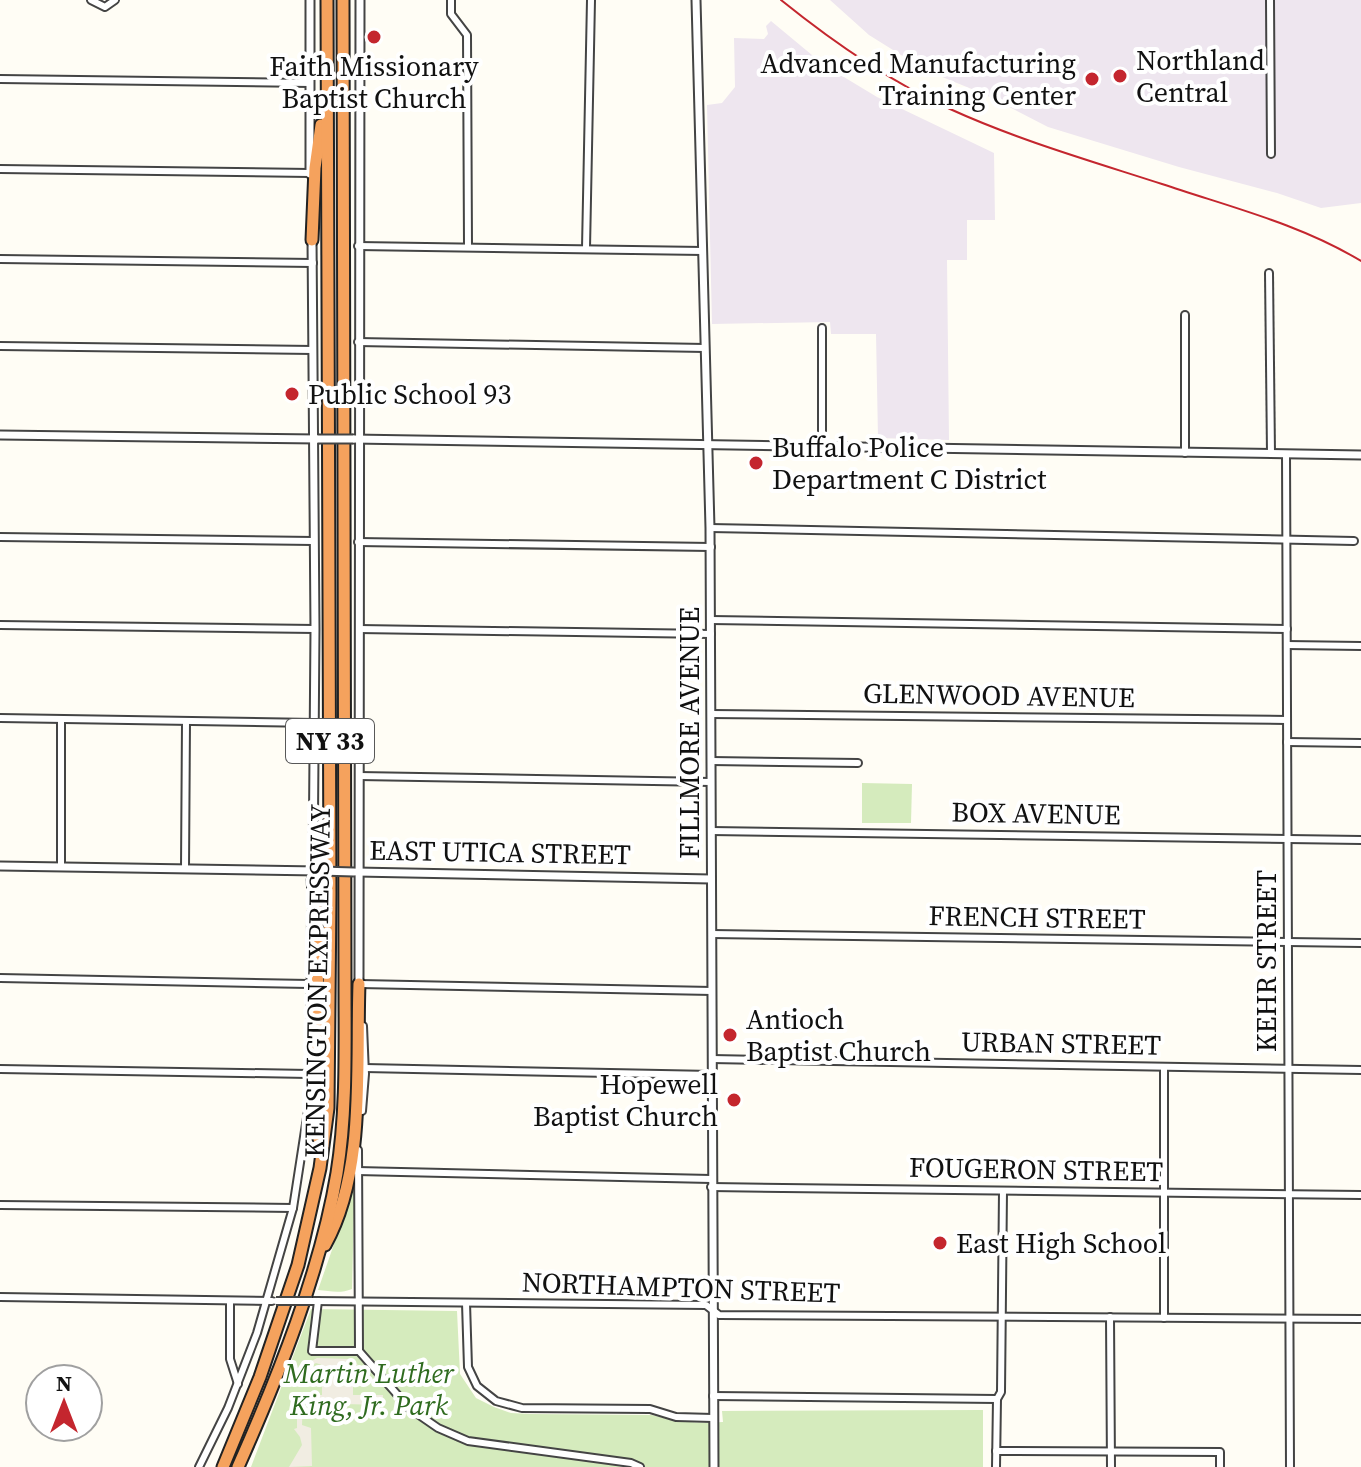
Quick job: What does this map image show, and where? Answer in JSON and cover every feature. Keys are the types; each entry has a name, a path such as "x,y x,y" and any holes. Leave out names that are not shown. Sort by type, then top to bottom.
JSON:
{"highway":[{"name":"KENSINGTON EXPRESSWAY","path":"223,1467 281,1317 309,1225 328,1108 327,0"},
{"name":"KENSINGTON EXPRESSWAY","path":"238,1467 296,1323 317,1260 337,1173 345,1067 343,0"},
{"path":"312,240 315,168 326,88"},
{"path":"315,874 320,1168"},
{"path":"317,1260 339,1209 351,1157 357,1088 359,984"}],"street":[{"path":"93,1 105,7 115,0"},
{"path":"199,1467 272,1301 293,1208 310,1098 309,984 315,874 315,439 310,0"},
{"path":"360,0 355,439 359,629 357,872 359,984 365,1068 357,1171 359,1351 409,1408 438,1428 468,1441 631,1463 640,1467"},
{"path":"451,0 451,14 467,35 468,246"},
{"path":"586,248 591,0"},
{"name":"FILLMORE AVENUE","path":"696,0 711,547 714,1467"},
{"path":"1270,0 1271,154"},
{"path":"0,79 310,83"},
{"path":"0,169 310,173"},
{"path":"358,246 703,251"},
{"path":"0,259 313,263"},
{"path":"1269,273 1271,454"},
{"path":"1185,315 1185,453"},
{"path":"822,328 822,447"},
{"path":"358,342 705,348"},
{"path":"0,346 313,350"},
{"path":"0,435 1361,455"},
{"name":"KEHR STREET","path":"1286,454 1290,1467"},
{"path":"710,528 1354,541"},
{"path":"0,537 313,541"},
{"path":"358,542 711,547"},
{"path":"711,620 1287,629"},
{"path":"0,625 315,629"},
{"path":"359,629 711,634"},
{"path":"1287,645 1361,646"},
{"name":"GLENWOOD AVENUE","path":"711,714 1287,720"},
{"path":"0,718 315,723"},
{"path":"61,720 61,867"},
{"path":"185,869 186,722"},
{"path":"1287,742 1361,743"},
{"path":"711,761 858,763"},
{"path":"359,776 711,782"},
{"name":"BOX AVENUE","path":"711,831 1361,840"},
{"name":"EAST UTICA STREET","path":"0,866 711,879"},
{"name":"FRENCH STREET","path":"712,934 1361,943"},
{"path":"0,978 309,984"},
{"path":"359,984 712,991"},
{"name":"URBAN STREET","path":"712,1059 1361,1070"},
{"path":"1164,1067 1164,1318"},
{"path":"365,1068 712,1075"},
{"path":"0,1069 309,1074"},
{"name":"FOUGERON STREET","path":"357,1171 1003,1191 1361,1195"},
{"path":"996,1467 997,1399 1001,1392 1003,1191"},
{"path":"0,1205 293,1208"},
{"name":"NORTHAMPTON STREET","path":"0,1297 706,1305 719,1315 1361,1319"},
{"path":"230,1301 230,1359 238,1384"},
{"path":"315,1301 312,1351 359,1351"},
{"path":"466,1303 468,1367 477,1386 496,1401 522,1408 650,1409 676,1417 713,1418"},
{"path":"1110,1317 1111,1467"},
{"path":"713,1396 997,1399"},
{"path":"996,1451 1220,1452 1220,1467"}],"shaded area":[{"path":"830,0 1361,0 1361,203 1321,208 1048,127 984,94 925,70 869,35"},
{"path":"771,21 824,65 877,97 994,153 995,220 967,220 967,260 947,260 949,440 878,438 876,334 831,334 830,322 712,324 707,105 722,103 735,87 734,38 764,39 768,34 766,26"},
{"path":"317,1358 351,1359 358,1365 349,1367 348,1384 353,1385 353,1395 383,1395 382,1405 306,1403 303,1399 302,1425 311,1428 312,1466 289,1467 302,1445 294,1429 297,1428 297,1395 322,1395 322,1386 328,1385 328,1367 316,1363 310,1366 308,1363"}],"green space":[{"path":"862,783 912,784 911,823 862,823"},
{"path":"355,1164 352,1289 339,1292 318,1290 333,1247"},
{"name":"Martin Luther King, Jr. Park","path":"311,1309 457,1311 460,1374 476,1398 511,1413 652,1415 679,1421 723,1422 722,1411 983,1410 983,1467 251,1467"}],"railway":[{"path":"781,0 862,60 950,109 1028,140 1289,226 1361,261"}],"place":[{"name":"Faith Missionary Baptist Church","path":"374,37"},
{"name":"Northland Central","path":"1120,76"},
{"name":"Advanced Manufacturing Training Center","path":"1092,79"},
{"name":"Public School 93","path":"292,394"},
{"name":"Buffalo Police Department C District","path":"756,463"},
{"name":"Antioch Baptist Church","path":"730,1035"},
{"name":"Hopewell Baptist Church","path":"734,1100"},
{"name":"East High School","path":"940,1243"}]}
